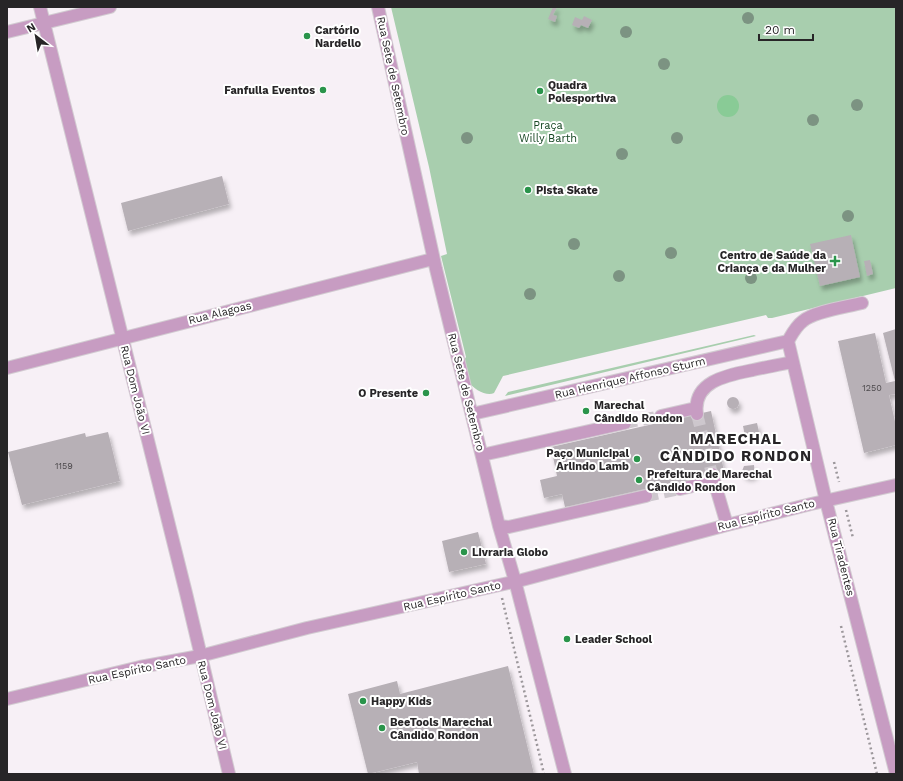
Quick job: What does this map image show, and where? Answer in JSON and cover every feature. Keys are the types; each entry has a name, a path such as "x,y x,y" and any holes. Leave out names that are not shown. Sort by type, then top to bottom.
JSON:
{"street":[{"name":"Rua Dom João VI","path":"40,7 121,338 186,593 229,774"},
{"path":"7,32 110,7"},
{"name":"Rua Sete de Setembro","path":"378,7 433,259 482,455 498,526 515,581 565,774"},
{"name":"Rua Alagoas","path":"7,368 433,259"},
{"path":"788,340 803,320 819,313 862,303"},
{"name":"Rua Henrique Affonso Sturm","path":"472,414 788,340"},
{"name":"Rua Tiradentes","path":"788,340 826,500 896,774"},
{"path":"661,416 696,411 696,404 707,386 727,375 792,362"},
{"path":"482,455 625,423"},
{"path":"680,489 713,478 727,525"},
{"name":"Rua Espírito Santo","path":"7,699 140,668 200,656 307,628 515,581 826,500 896,485"},
{"path":"498,526 509,527 646,496"}],"path":[{"path":"833,459 854,543"}],"green space":[{"name":"Praça Willy Barth","path":"391,7 896,7 896,288 772,318 768,318 766,315 503,376 494,393 488,394 480,392 471,385 462,363 466,357 441,256 447,254 429,167"},
{"path":"754,335 756,336 505,396 508,392"}],"shaded area":[{"path":"728,95 736,98 739,106 736,114 728,117 720,114 717,106 720,98"}],"building":[{"path":"553,7 557,7 553,15 557,16 555,22 548,19"},
{"path":"584,16 592,20 588,28 581,25 579,28 572,25 575,17 582,20"},
{"path":"222,176 229,204 128,231 121,203"},
{"name":"Centro de Saúde da Criança e da Mulher","path":"851,235 860,277 820,286 810,244"},
{"path":"870,260 873,274 867,276 864,261"},
{"path":"896,329 896,394 889,395 896,426 896,445 864,453 838,341 875,333 886,383 895,381 883,333"},
{"path":"731,397 735,397 739,403 735,409 731,409 727,405 727,401"},
{"name":"Paço Municipal Arlindo Lamb","path":"711,411 724,471 565,507 562,494 544,498 540,480 557,476 551,447"},
{"path":"757,423 759,432 745,436 743,426"},
{"path":"108,432 120,481 22,505 8,452 85,433 86,437"},
{"path":"754,465 755,475 749,477 743,475 742,471 744,466"},
{"name":"Livraria Globo","path":"478,532 486,564 449,572 442,541"},
{"path":"508,666 534,774 419,774 417,762 368,774 348,694 397,681 400,694"}],"tunnel":[{"path":"697,414 712,474"},
{"path":"625,423 661,416"},
{"path":"646,496 680,489"}],"place":[{"name":"Cartório Nardello","path":"307,36"},
{"name":"Fanfulla Eventos","path":"323,90"},
{"name":"Quadra Polesportiva","path":"540,91"},
{"name":"Pista Skate","path":"528,190"},
{"name":"Centro de Saúde da Criança e da Mulher","path":"835,261"},
{"name":"O Presente","path":"426,393"},
{"name":"Marechal Cândido Rondon","path":"586,411"},
{"name":"Paço Municipal Arlindo Lamb","path":"637,459"},
{"name":"Prefeitura de Marechal Cândido Rondon","path":"639,480"},
{"name":"Livraria Globo","path":"464,552"},
{"name":"Leader School","path":"567,639"},
{"name":"Happy Kids","path":"363,701"},
{"name":"BeeTools Marechal Cândido Rondon","path":"382,728"}],"district":[{"name":"MARECHAL CÂNDIDO RONDON","path":"736,448"}]}
